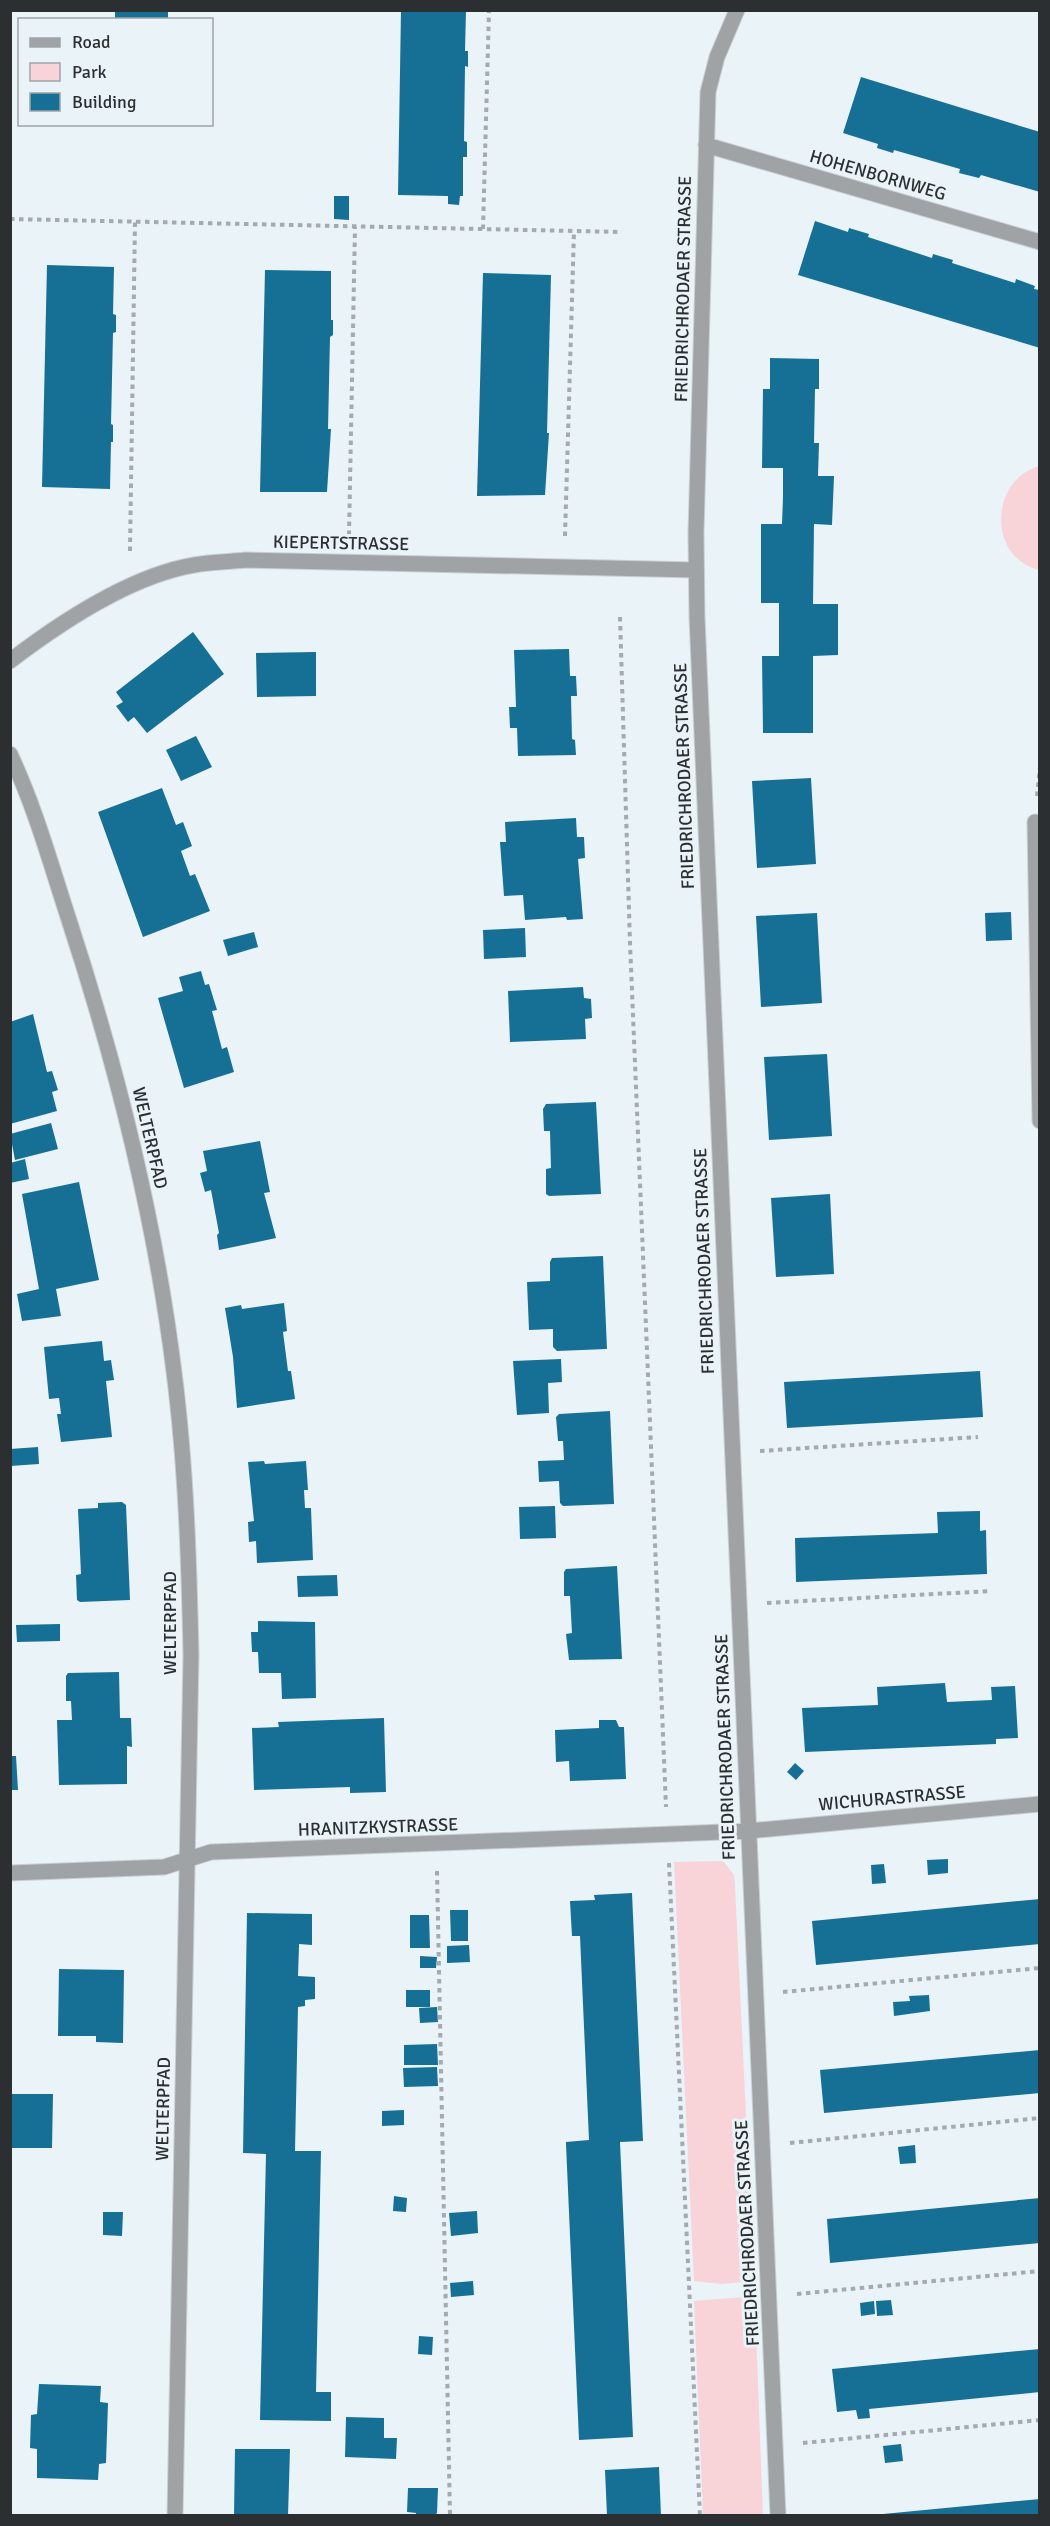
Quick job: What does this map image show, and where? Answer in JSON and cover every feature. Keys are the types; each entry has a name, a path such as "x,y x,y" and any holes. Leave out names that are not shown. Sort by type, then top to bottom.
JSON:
{"street":[{"name":"FRIEDRICHRODAER STRASSE","path":"737,10 717,57 708,93 696,570 778,2516"},
{"name":"HOHENBORNWEG","path":"706,145 1040,242"},
{"name":"KIEPERTSTRASSE","path":"10,661 45,635 104,599 168,572 194,565 245,560 696,570"},
{"name":"WELTERPFAD","path":"10,754 54,874 94,998 127,1120 147,1216 174,1371 189,1559 191,1655 175,2516"},
{"path":"1035,822 1040,1121"},
{"name":"WICHURASTRASSE","path":"748,1831 1040,1804"},
{"name":"HRANITZKYSTRASSE","path":"10,1873 164,1868 211,1852 748,1831"}],"path":[{"path":"483,230 489,10"},
{"path":"10,219 622,232"},
{"path":"130,551 135,222"},
{"path":"349,535 355,226"},
{"path":"564,536 574,231"},
{"path":"620,617 630,943 666,1812"},
{"path":"753,1451 978,1437"},
{"path":"761,1603 991,1591"},
{"path":"669,1859 700,2516"},
{"path":"437,1867 450,2516"},
{"path":"777,1992 1040,1968"},
{"path":"784,2144 1040,2118"},
{"path":"790,2295 1040,2271"},
{"path":"797,2444 1040,2420"}],"green space":[{"path":"1040,466 1039,570 1022,562 1010,550 1003,535 1001,518 1004,502 1011,486 1023,474"},
{"path":"723,1861 734,1875 735,1886 754,2281 721,2284 694,2281 674,1862"},
{"path":"744,2297 755,2305 763,2515 703,2515 694,2301"}],"building":[{"path":"115,10 168,10 168,18 115,18"},
{"path":"401,10 466,10 465,51 468,51 468,67 465,66 464,141 467,142 467,157 463,157 463,196 460,196 459,205 448,204 448,196 398,195"},
{"path":"861,77 1040,132 1040,192 981,175 979,178 959,173 960,169 894,150 893,153 877,148 878,144 843,133"},
{"path":"334,196 349,196 349,220 334,219"},
{"path":"815,221 848,232 849,228 869,234 868,237 932,258 933,254 953,260 952,263 1015,283 1016,279 1035,286 1034,289 1040,290 1040,348 798,275"},
{"path":"47,265 114,267 113,314 116,315 116,332 113,333 111,424 113,425 113,442 111,442 110,489 42,487"},
{"path":"265,270 331,271 333,335 330,337 328,429 331,429 327,492 260,492"},
{"path":"483,273 551,275 547,433 549,433 545,495 477,496"},
{"path":"770,358 819,359 819,389 815,389 814,443 819,443 818,476 834,476 832,525 814,524 813,604 838,604 838,655 813,656 813,733 763,733 762,656 779,656 779,603 761,603 761,524 782,524 783,498 783,468 762,468 763,389 770,389"},
{"path":"193,632 224,674 147,733 134,717 128,722 116,706 123,702 116,692"},
{"path":"569,649 570,676 576,676 577,696 571,696 572,739 575,740 576,755 518,756 517,728 510,728 509,707 516,707 514,650"},
{"path":"316,652 316,696 257,697 256,653"},
{"path":"196,736 212,767 181,781 166,750"},
{"path":"811,778 816,864 757,868 752,781"},
{"path":"162,788 176,825 183,822 192,846 181,851 190,876 195,874 210,911 143,937 98,812"},
{"path":"576,818 577,837 584,837 585,858 578,859 583,919 567,920 566,917 525,920 523,895 504,896 500,842 506,842 505,822"},
{"path":"1011,912 1012,940 986,941 985,913"},
{"path":"817,913 822,1003 761,1007 756,916"},
{"path":"525,928 526,957 484,959 483,930"},
{"path":"254,932 258,947 228,956 223,940"},
{"path":"201,971 205,985 209,984 217,1010 212,1011 222,1049 227,1047 234,1072 184,1088 158,998 183,991 179,977"},
{"path":"583,987 584,998 591,999 592,1018 585,1019 586,1039 510,1042 508,991"},
{"path":"33,1014 47,1072 52,1071 58,1090 52,1092 57,1111 10,1124 10,1022"},
{"path":"827,1054 832,1136 769,1140 764,1057"},
{"path":"596,1102 601,1194 549,1196 546,1194 546,1169 551,1168 550,1131 544,1131 543,1109 546,1104"},
{"path":"51,1123 58,1149 15,1160 10,1134"},
{"path":"260,1141 270,1192 264,1193 276,1238 219,1250 217,1235 219,1233 211,1190 205,1192 200,1173 207,1171 203,1151"},
{"path":"25,1159 29,1179 10,1183 10,1163"},
{"path":"79,1182 99,1280 56,1289 61,1316 22,1321 17,1294 39,1289 22,1194"},
{"path":"830,1194 834,1274 776,1277 771,1198"},
{"path":"603,1256 607,1349 557,1351 553,1347 553,1329 529,1330 527,1282 550,1281 552,1258"},
{"path":"284,1303 287,1331 283,1332 288,1371 291,1371 295,1399 237,1408 233,1357 225,1308 241,1305 242,1309"},
{"path":"102,1341 104,1361 111,1360 114,1380 106,1381 112,1437 61,1442 57,1414 61,1414 59,1398 49,1399 44,1347"},
{"path":"561,1359 562,1382 548,1383 549,1413 517,1415 513,1361"},
{"path":"980,1371 983,1417 787,1428 784,1382"},
{"path":"610,1411 614,1504 563,1506 560,1503 559,1481 539,1482 538,1461 564,1460 563,1441 558,1441 556,1417 559,1414"},
{"path":"38,1447 39,1464 10,1466 10,1449"},
{"path":"264,1461 265,1464 306,1461 308,1490 304,1490 305,1508 311,1508 313,1560 257,1563 256,1541 249,1542 248,1522 254,1521 248,1462"},
{"path":"122,1502 126,1505 130,1600 80,1602 77,1600 76,1575 81,1574 78,1509 98,1508 98,1503"},
{"path":"555,1506 556,1538 520,1539 519,1507"},
{"path":"980,1511 980,1531 986,1530 987,1574 796,1582 795,1538 938,1533 937,1512"},
{"path":"617,1566 622,1659 569,1660 566,1634 572,1633 570,1596 564,1596 564,1572 566,1569"},
{"path":"337,1575 338,1596 298,1597 297,1576"},
{"path":"258,1621 315,1622 316,1698 282,1699 281,1673 259,1673 258,1652 252,1652 251,1632 258,1632"},
{"path":"60,1624 60,1641 17,1642 16,1625"},
{"path":"119,1672 120,1718 131,1718 132,1747 127,1746 127,1784 59,1785 57,1720 72,1720 71,1701 66,1701 66,1676 68,1673"},
{"path":"945,1683 947,1702 992,1700 991,1687 1015,1686 1018,1738 996,1739 996,1744 805,1752 802,1708 878,1705 877,1687"},
{"path":"384,1718 386,1792 350,1793 350,1787 254,1790 252,1728 279,1727 278,1722"},
{"path":"599,1720 616,1720 619,1727 624,1727 626,1779 570,1781 569,1761 556,1762 555,1730 599,1728"},
{"path":"10,1756 16,1756 18,1790 10,1790"},
{"path":"795,1763 804,1771 796,1780 787,1772"},
{"path":"948,1859 948,1873 928,1875 927,1860"},
{"path":"884,1864 886,1883 872,1884 871,1865"},
{"path":"632,1893 643,2141 620,2142 633,2437 579,2440 566,2142 589,2140 580,1936 572,1936 570,1901 595,1900 594,1895"},
{"path":"1040,1899 1040,1944 816,1965 812,1921"},
{"path":"450,1910 468,1910 468,1941 451,1941"},
{"path":"247,1913 312,1914 312,1945 299,1944 298,1976 315,1977 315,1999 305,2000 305,2006 298,2007 295,2151 321,2151 316,2392 331,2392 331,2421 260,2420 266,2154 243,2153"},
{"path":"410,1915 429,1915 430,1948 410,1948"},
{"path":"469,1945 470,1962 447,1963 447,1946"},
{"path":"420,1956 437,1957 436,1968 420,1968"},
{"path":"59,1969 124,1970 123,2043 96,2042 96,2036 58,2036"},
{"path":"406,1990 430,1990 430,2007 406,2007"},
{"path":"929,1995 930,2011 894,2016 893,2002 910,2001 909,1996"},
{"path":"437,2007 438,2022 420,2023 419,2008"},
{"path":"437,2044 438,2065 404,2065 404,2045"},
{"path":"1040,2050 1040,2093 824,2113 820,2070"},
{"path":"437,2067 438,2086 404,2087 403,2068"},
{"path":"10,2094 53,2094 52,2148 10,2148"},
{"path":"404,2110 404,2125 382,2126 382,2111"},
{"path":"915,2145 916,2163 900,2164 898,2147"},
{"path":"394,2196 407,2198 406,2212 393,2211"},
{"path":"1040,2198 1040,2243 830,2263 827,2219"},
{"path":"477,2211 478,2233 451,2236 449,2213"},
{"path":"103,2212 123,2212 122,2236 103,2235"},
{"path":"473,2281 474,2295 451,2297 450,2283"},
{"path":"891,2300 893,2315 877,2316 876,2301"},
{"path":"874,2301 875,2314 861,2316 860,2303"},
{"path":"419,2336 433,2337 432,2355 418,2354"},
{"path":"1040,2349 1040,2392 869,2409 870,2418 858,2419 856,2410 837,2412 832,2369"},
{"path":"39,2384 101,2386 100,2402 108,2403 106,2463 99,2464 98,2480 37,2478 37,2449 30,2448 31,2415 37,2414"},
{"path":"346,2417 384,2418 384,2438 397,2438 396,2459 345,2457"},
{"path":"901,2444 903,2461 885,2463 883,2446"},
{"path":"235,2449 290,2449 288,2516 234,2516"},
{"path":"659,2467 661,2516 607,2516 605,2470"},
{"path":"408,2488 438,2488 437,2513 434,2516 416,2516 416,2513 407,2512"},
{"path":"1040,2499 1040,2516 884,2516 883,2514"}]}
